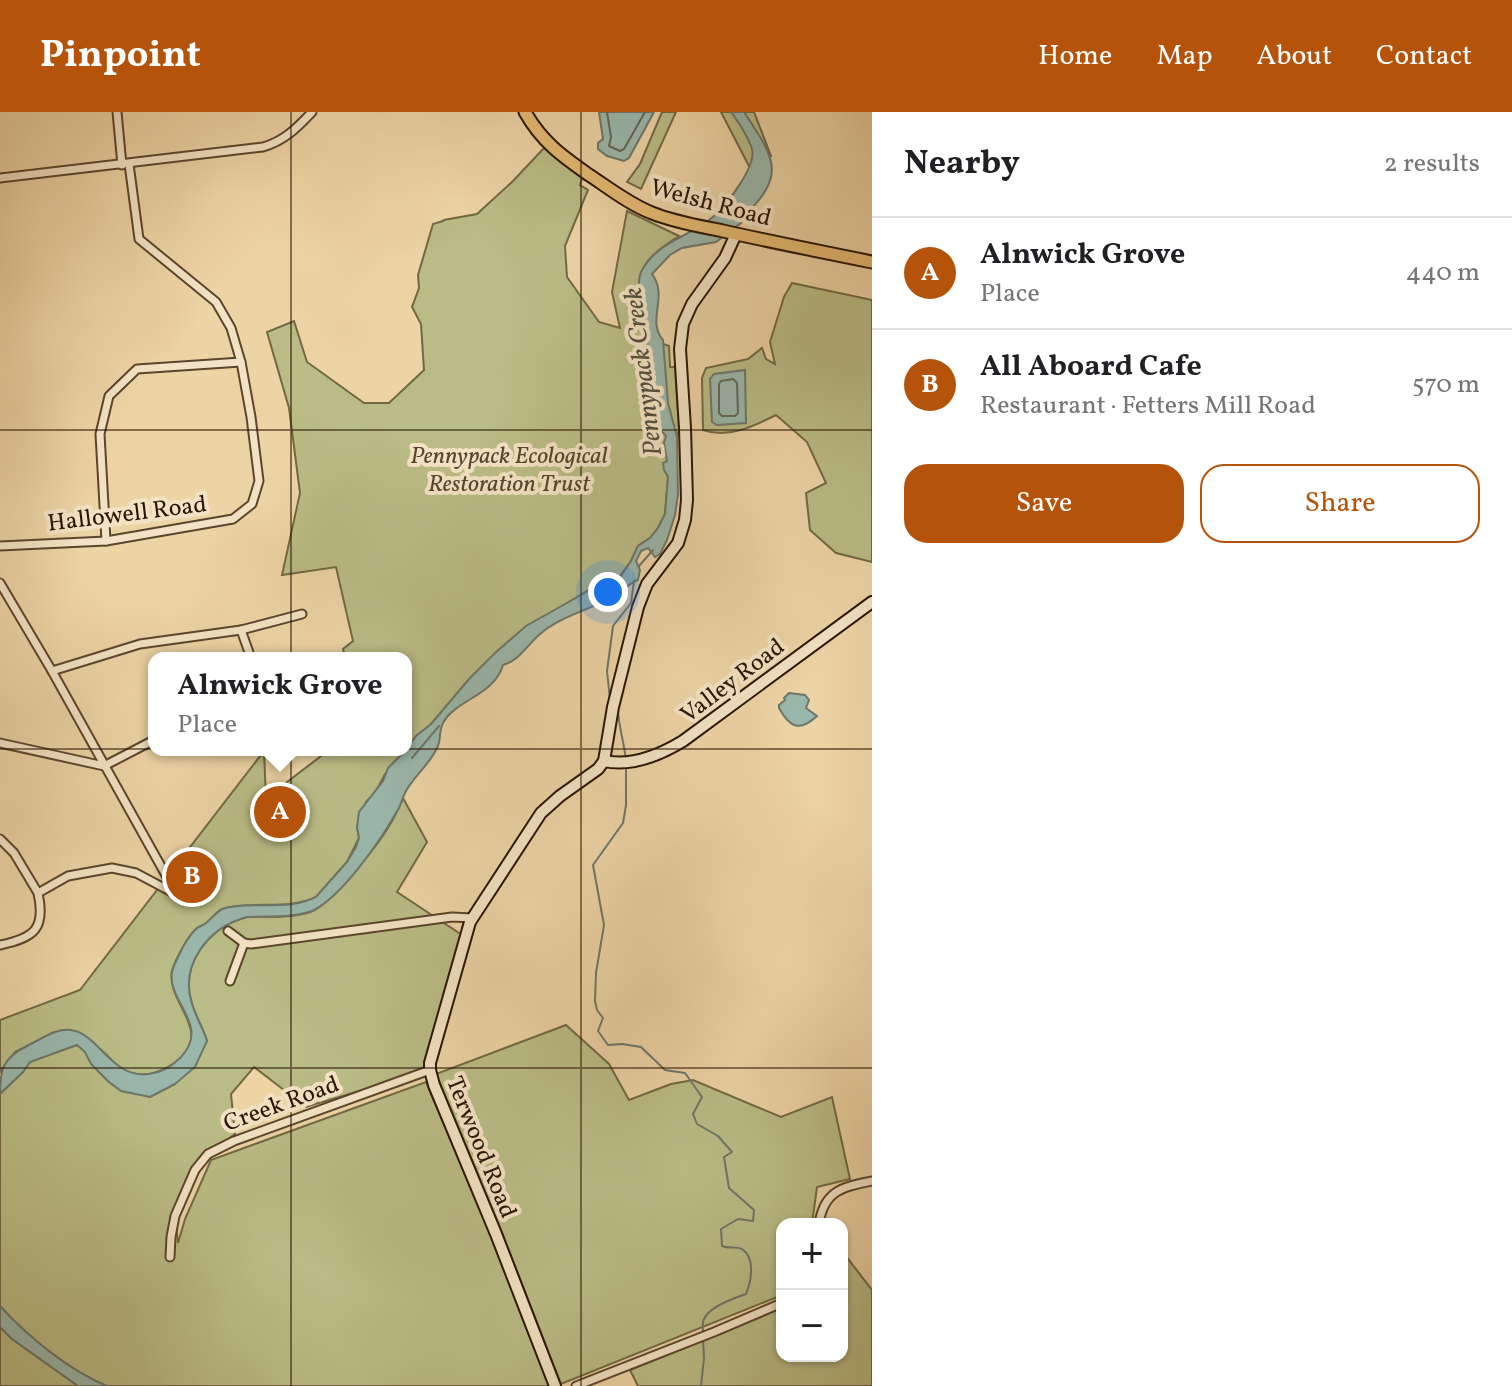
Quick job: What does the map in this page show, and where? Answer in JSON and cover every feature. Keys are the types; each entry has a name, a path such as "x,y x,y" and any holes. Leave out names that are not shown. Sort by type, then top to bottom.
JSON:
{"main road":[{"name":"Welsh Road","path":"525,112 552,148 613,191 651,213 734,234 872,262"}],"street":[{"name":"Hallowell Road","path":"0,546 106,541 233,519 252,504 259,481 241,362 231,328 216,302 139,239 117,112"},
{"path":"0,178 263,147 278,143 312,112"},
{"path":"604,761 614,703 640,599 678,543 685,520 686,438 680,349 683,324 692,304 725,258 734,234"},
{"path":"106,541 100,434 109,396 137,369 241,362"},
{"path":"0,583 180,896 136,873 112,868 68,876 38,893"},
{"name":"Valley Road","path":"604,761 633,761 655,755 683,741 872,602"},
{"path":"52,671 140,644 241,630 302,614"},
{"path":"241,630 249,652"},
{"path":"0,743 104,766 148,743"},
{"name":"Terwood Road","path":"555,1386 430,1070 432,1053 472,918 541,813 604,761"},
{"path":"0,839 14,853 38,893 41,906 40,920 33,932 0,945"},
{"path":"228,931 244,943 251,944 460,916 472,918"},
{"path":"230,981 244,943"},
{"name":"Creek Road","path":"170,1257 172,1226 178,1208 195,1170 208,1154 234,1141 430,1070"},
{"path":"821,1218 824,1205 845,1186 872,1181"},
{"path":"576,1386 776,1306"}],"green space":[{"path":"662,112 676,112 641,189 627,182 640,164"},
{"path":"721,112 754,112 771,156 750,168"},
{"name":"Pennypack Ecological Restoration Trust","path":"544,148 583,175 580,185 588,190 565,246 567,277 599,322 620,328 612,292 627,211 679,236 652,256 639,280 647,338 669,346 670,367 675,367 679,429 668,477 665,514 650,538 638,546 620,576 611,576 501,648 412,745 412,652 344,652 343,649 353,641 336,567 282,575 300,493 289,408 267,332 294,321 307,362 364,403 389,403 424,370 421,324 412,307 433,224 477,214"},
{"path":"792,283 872,300 872,562 836,553 810,530 806,493 826,483 807,442 776,415 731,432 703,430 702,378 706,368 748,359 762,348 766,359 775,364 770,342 784,297"},
{"name":"Pennypack Ecological Restoration Trust","path":"260,756 264,756 266,798 321,756 402,756 366,802 357,827 359,838 347,862 316,897 295,903 226,908 193,932 172,971 176,996 191,1032 190,1044 183,1056 158,1071 132,1074 119,1068 94,1046 54,1032 15,1052 0,1072 0,1020 80,990"},
{"path":"403,798 427,842 397,892 465,937 430,1070 306,1107 254,1067 231,1094 235,1134 199,1162 175,1215 178,1243 211,1160 426,1082 549,1386 83,1386 84,1376 0,1321 0,1082 45,1051 79,1045 83,1046 98,1071 109,1082 150,1097 175,1084 207,1041 189,989 190,975 200,949 221,929 247,917 301,915 319,907 371,852"},
{"path":"566,1025 609,1064 629,1100 671,1084 693,1080 781,1117 832,1097 850,1179 817,1187 813,1218 776,1218 776,1297 561,1384 436,1074"},
{"path":"848,1259 872,1290 872,1386 638,1386 630,1370 776,1310 776,1362 848,1362"},
{"path":"0,1327 12,1339 78,1386 0,1386"}],"water":[{"path":"599,112 654,112 629,158 624,161 607,156 598,149 598,143 603,139"},
{"path":"731,112 744,112 769,155 772,167 766,190 741,219 741,223 716,242 682,248 670,255 652,274 658,291 656,324 663,340 668,403 677,437 678,495 675,515 660,554 655,557 648,548 641,551 636,561 640,570 638,580 609,599 549,627 519,656 503,665 492,684 449,715 442,726 435,752 410,785 381,838 348,880 325,903 299,914 247,917 209,938 194,962 189,989 207,1041 195,1067 175,1084 150,1097 121,1091 91,1064 77,1045 30,1062 0,1094 2,1071 8,1060 19,1050 55,1032 69,1030 81,1033 122,1068 134,1073 158,1072 178,1060 189,1045 192,1034 172,983 172,972 193,932 225,908 295,904 316,897 356,847 359,812 383,781 388,768 400,756 412,756 412,742 416,736 431,724 469,679 526,626 611,576 621,576 638,546 650,538 665,514 668,477 663,463 667,461 666,436 656,423 652,406 640,276 657,252 705,223 733,194 746,175 752,156 746,134"},
{"path":"745,370 746,423 717,425 712,422 710,379 714,374"},
{"path":"789,693 805,695 809,700 806,708 817,716 800,726 791,724 779,708"},
{"path":"0,1306 50,1352 107,1386 78,1386 12,1339 0,1327"}],"waterway":[{"name":"Pennypack Creek","path":"639,566 653,550"},
{"path":"610,699 607,671 613,626 631,603 634,581"},
{"path":"618,711 626,760"},
{"name":"Pennypack Creek","path":"412,758 439,726"},
{"path":"626,766 623,823 593,865 604,925 596,973 595,1001 603,1018 598,1031 608,1045 641,1047 665,1070 685,1073 702,1097 693,1114 697,1124 718,1136 732,1152 724,1157 729,1188 754,1210 753,1221 738,1219 721,1229 722,1246 742,1249 749,1258 751,1277 746,1294 711,1311 703,1320 703,1333"},
{"path":"701,1386 703,1339"}],"place":[{"name":"Alnwick Grove","path":"280,812"},
{"name":"All Aboard Cafe","path":"192,877"}]}
